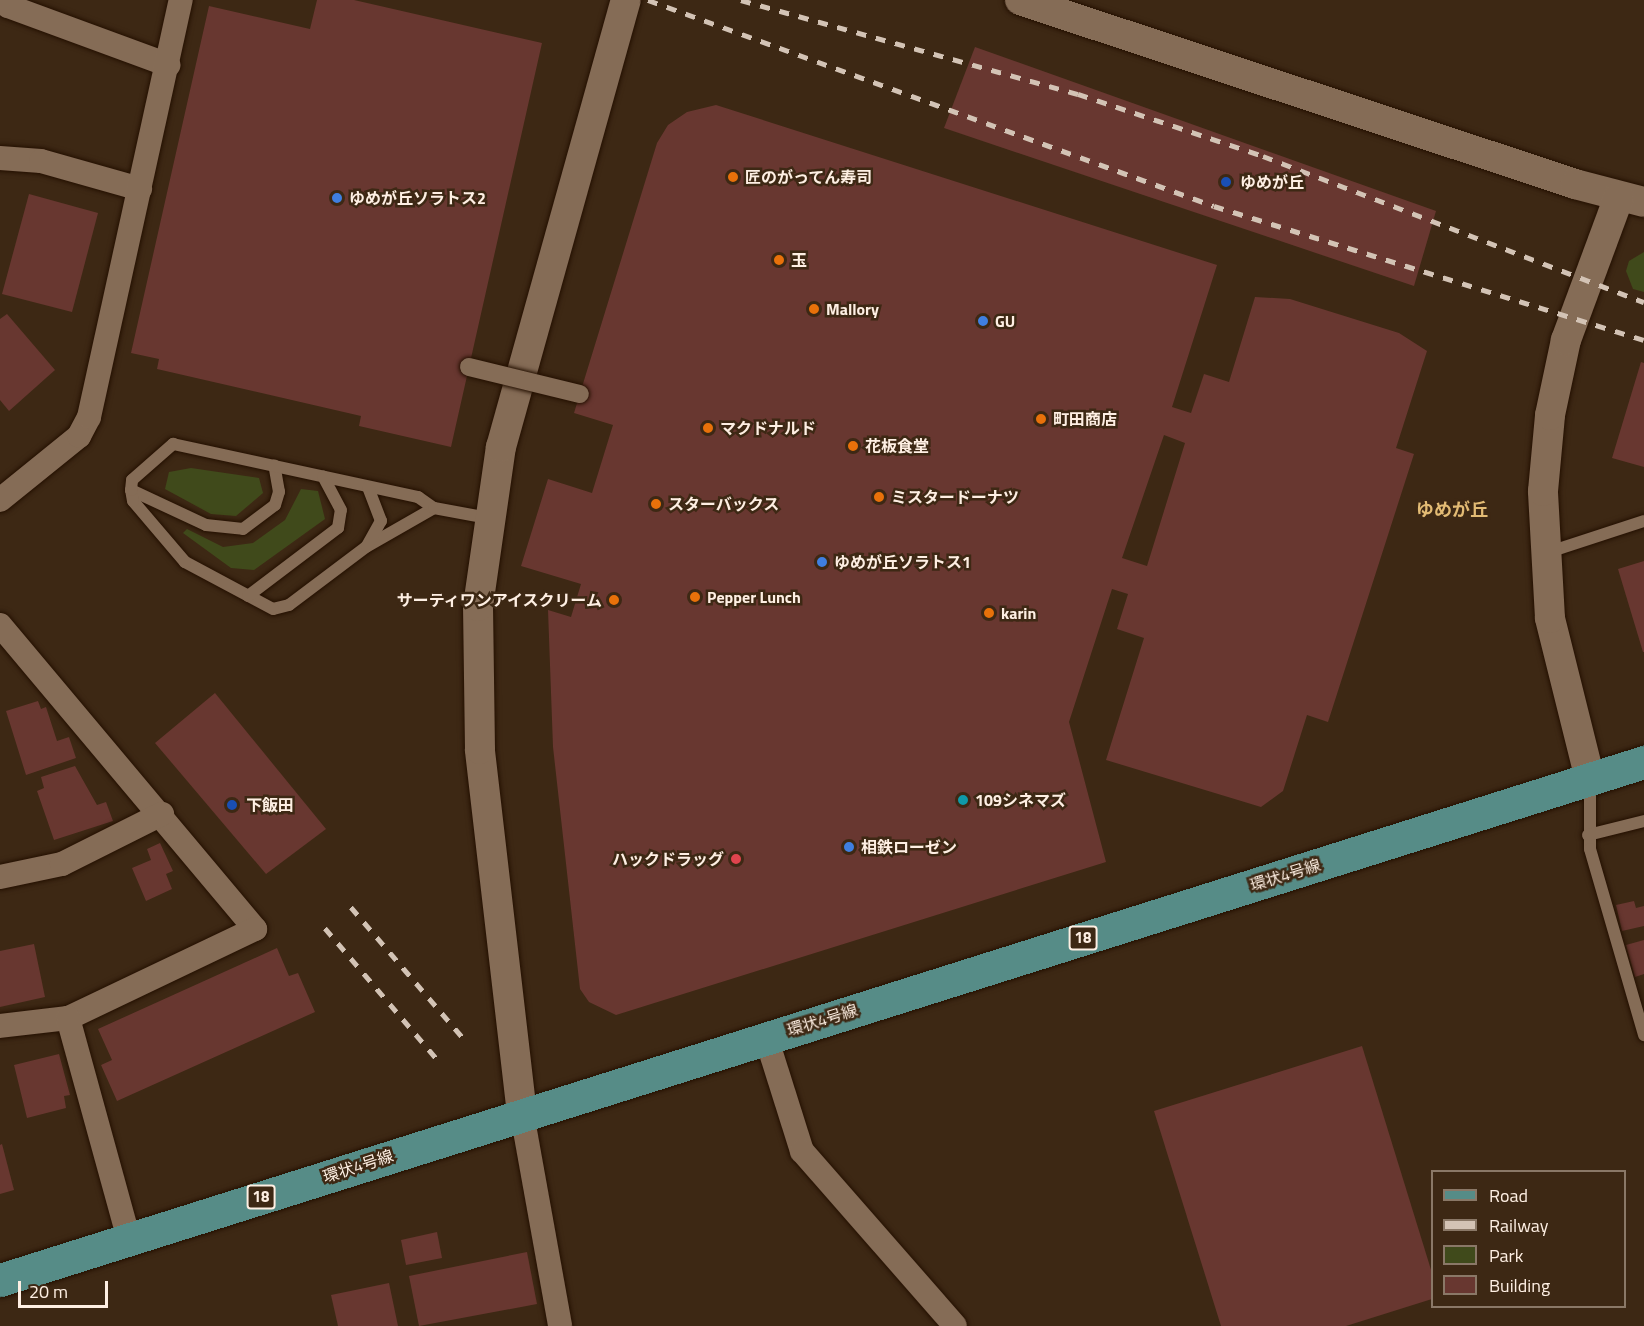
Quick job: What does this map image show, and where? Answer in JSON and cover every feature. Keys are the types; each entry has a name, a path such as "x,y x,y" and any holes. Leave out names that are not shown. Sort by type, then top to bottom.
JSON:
{"main road":[{"name":"環状4号線","path":"0,1280 1644,762"}],"street":[{"path":"8,0 8,6 168,65"},
{"path":"0,500 78,436 89,417 181,0"},
{"path":"560,1326 522,1114 480,749 478,606 488,518 507,425 626,0"},
{"path":"1034,2 1632,200 1566,340 1552,405 1542,554 1550,618 1590,779"},
{"path":"0,158 41,161 140,189"},
{"path":"469,368 580,394"},
{"path":"0,1026 68,1018 255,929 162,814 4,635"},
{"path":"0,877 62,864 162,814"},
{"path":"68,1018 129,1239"},
{"path":"766,1037 802,1151 956,1326"}],"lane":[{"path":"434,508 366,547 289,605 273,609 185,562 133,501 131,490 132,480 173,444 418,497 434,508 488,518"},
{"path":"131,490 206,525 243,529 275,505 279,492 273,465"},
{"path":"248,596 338,528 341,510 323,476"},
{"path":"366,547 381,521 368,487"},
{"path":"1542,554 1644,521"},
{"path":"1590,779 1588,836 1644,1035"},
{"path":"1588,836 1644,820"}],"green space":[{"path":"1644,252 1644,292 1633,289 1626,271 1629,261"},
{"path":"191,468 259,478 263,493 236,516 211,514 165,489 169,472"},
{"path":"301,489 318,491 325,519 254,570 231,568 183,533 187,529 223,547 253,543 285,520"}],"building":[{"name":"ゆめが丘ソラトス2","path":"317,0 354,0 542,43 451,447 359,426 361,416 157,369 159,359 131,353 209,6 310,29"},
{"path":"975,47 1436,211 1414,286 944,128"},
{"name":"ゆめが丘ソラトス1","path":"716,105 1217,265 1172,407 1191,413 1204,374 1229,382 1255,297 1290,299 1399,333 1427,351 1396,448 1414,454 1328,722 1307,715 1283,791 1261,807 1106,760 1144,638 1117,629 1128,594 1112,589 1069,722 1106,862 616,1015 589,1002 580,989 553,747 548,610 571,617 581,584 521,566 548,479 592,493 613,425 574,413 657,143 668,125 687,112","holes":["1164,435 1185,443 1147,566 1122,558"]},
{"path":"29,194 98,213 72,312 2,294"},
{"path":"7,314 55,370 9,411 0,400 0,319"},
{"path":"1641,362 1644,363 1644,467 1612,458"},
{"path":"1644,561 1644,652 1643,652 1618,569"},
{"path":"215,693 326,829 266,874 155,743"},
{"path":"38,701 41,709 46,707 57,741 69,737 76,758 26,775 6,711"},
{"path":"75,766 97,805 106,802 113,821 54,840 37,791 44,788 41,777"},
{"path":"160,843 173,871 166,874 172,889 146,901 132,868 151,860 147,849"},
{"path":"1634,901 1636,908 1644,906 1644,926 1622,931 1616,905"},
{"path":"1644,940 1644,974 1635,977 1626,945"},
{"path":"34,944 45,997 0,1007 0,951"},
{"path":"277,948 289,976 298,973 315,1012 117,1101 101,1065 112,1060 98,1029"},
{"path":"1362,1046 1431,1270 1431,1299 1346,1326 1221,1326 1154,1111"},
{"path":"59,1054 70,1095 64,1096 66,1108 27,1118 14,1065"},
{"path":"2,1144 14,1190 0,1194 0,1145"},
{"path":"437,1232 442,1258 406,1265 401,1240"},
{"path":"527,1252 537,1304 419,1326 409,1276"},
{"path":"389,1283 398,1326 338,1326 331,1295"}],"railway":[{"path":"648,0 1214,206 1644,340"},
{"path":"741,0 1078,94 1263,156 1644,302"},
{"path":"351,907 464,1039"},
{"path":"325,928 437,1059"}],"place":[{"name":"匠のがってん寿司","path":"733,177"},
{"name":"ゆめが丘","path":"1226,182"},
{"name":"ゆめが丘ソラトス2","path":"337,198"},
{"name":"玉","path":"779,260"},
{"name":"Mallory","path":"814,309"},
{"name":"GU","path":"983,321"},
{"name":"町田商店","path":"1041,419"},
{"name":"マクドナルド","path":"708,428"},
{"name":"花板食堂","path":"853,446"},
{"name":"ミスタードーナツ","path":"879,497"},
{"name":"スターバックス","path":"656,504"},
{"name":"ゆめが丘ソラトス1","path":"822,562"},
{"name":"Pepper Lunch","path":"695,597"},
{"name":"サーティワンアイスクリーム","path":"614,600"},
{"name":"karin","path":"989,613"},
{"name":"109シネマズ","path":"963,800"},
{"name":"下飯田","path":"232,805"},
{"name":"相鉄ローゼン","path":"849,847"},
{"name":"ハックドラッグ","path":"736,859"}],"district":[{"name":"ゆめが丘","path":"1452,510"}]}
